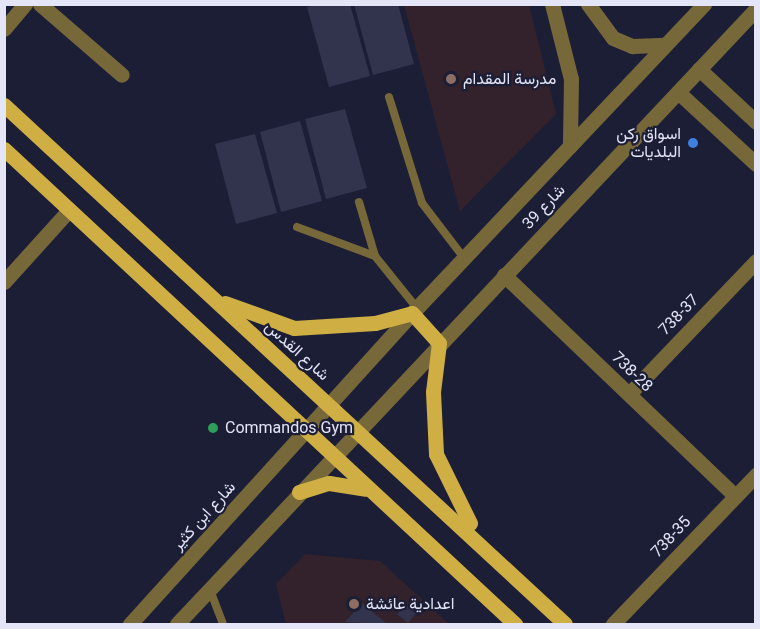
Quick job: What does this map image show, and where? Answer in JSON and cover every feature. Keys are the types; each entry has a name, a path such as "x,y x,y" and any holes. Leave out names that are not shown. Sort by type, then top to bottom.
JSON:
{"main road":[{"name":"شارع القدس","path":"4,105 204,291 500,560 565,624"},
{"path":"4,149 515,624"},
{"path":"204,291 274,325 294,328 375,323 414,310 439,344 433,392 436,454 459,509 500,560"},
{"path":"299,492 330,483 370,491"}],"street":[{"path":"4,29 25,4"},
{"path":"40,4 122,75"},
{"path":"552,4 571,79 570,146"},
{"path":"588,4 613,38 632,46 665,45"},
{"name":"شارع 39","path":"330,404 414,310 704,4"},
{"name":"شارع 39","path":"333,456 756,9"},
{"path":"699,69 756,122"},
{"path":"678,92 756,164"},
{"path":"4,282 69,210"},
{"name":"738-37","path":"629,394 756,261"},
{"name":"738-28","path":"504,275 735,496"},
{"name":"شارع ابن كثير","path":"130,624 330,404"},
{"path":"177,624 333,456"},
{"name":"738-35","path":"613,624 756,475"}],"lane":[{"path":"389,97 422,203 464,258"},
{"path":"359,202 375,256 414,310"},
{"path":"297,227 375,256"},
{"path":"210,590 223,624"}],"shaded area":[{"path":"404,5 529,5 556,114 460,211"},
{"name":"اعدادية عائشة","path":"305,554 380,561 449,624 286,624 276,584"}],"building":[{"path":"318,4 350,4 370,76 329,87 307,7"},
{"path":"354,4 398,4 414,64 373,75"},
{"path":"345,109 367,188 326,199 305,119"},
{"path":"300,121 322,201 281,212 260,132"},
{"path":"255,134 277,213 236,224 215,144"},
{"path":"362,603 387,624 345,622"},
{"path":"405,605 416,613 408,623 397,614"}],"place":[{"name":"مدرسة المقدام","path":"451,79"},
{"name":"اسواق ركن البلديات","path":"693,143"},
{"name":"Commandos Gym","path":"213,428"},
{"name":"اعدادية عائشة","path":"354,604"}]}
